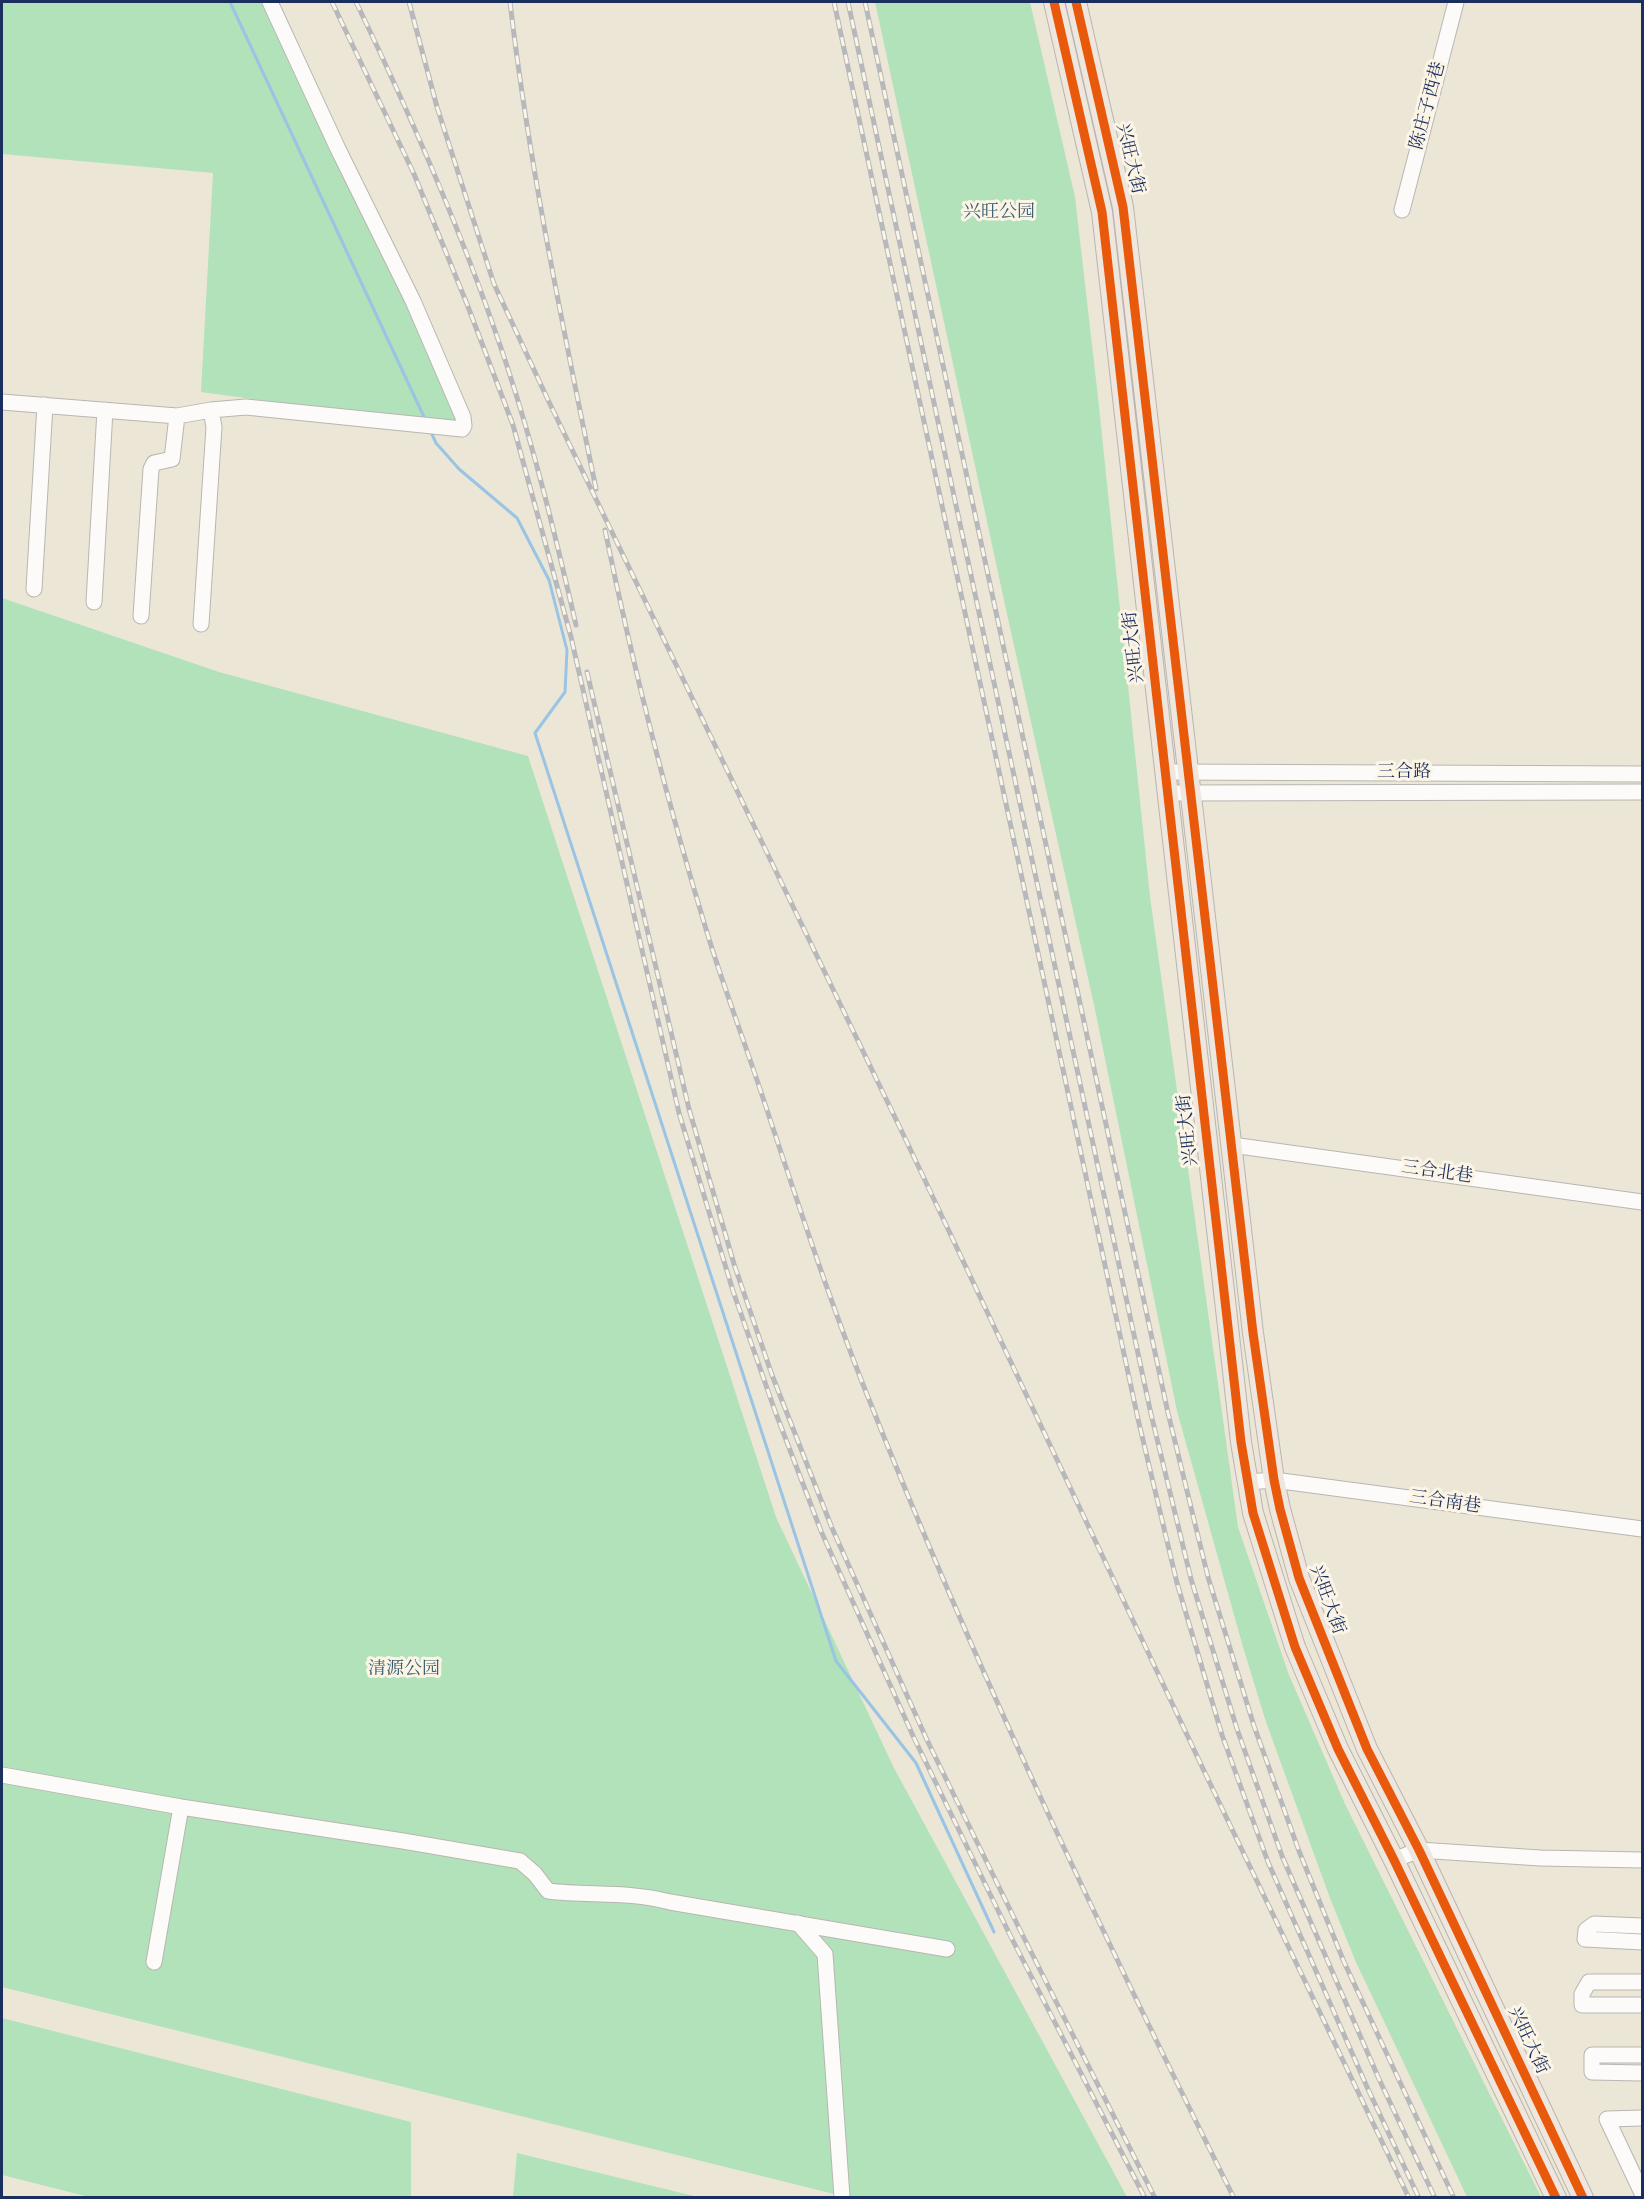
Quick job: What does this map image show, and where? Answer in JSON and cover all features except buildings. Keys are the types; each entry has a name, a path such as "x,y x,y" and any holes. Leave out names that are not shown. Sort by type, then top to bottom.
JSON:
{"main road":[{"name":"兴旺大街","path":"1054,2 1102,212 1239,1431 1253,1513 1295,1647 1338,1749 1394,1860 1556,2198"},
{"name":"兴旺大街","path":"1076,2 1123,207 1253,1333 1280,1509 1299,1578 1367,1749 1419,1850 1582,2198"}],"street":[{"path":"2,402 177,416 246,407 462,429 463,417 413,300 338,149 270,2"},
{"name":"陈庄子西巷","path":"1402,210 1456,2"},
{"path":"34,589 45,405"},
{"path":"94,602 105,410"},
{"path":"201,624 214,427 211,410"},
{"path":"141,615 151,470 154,463 172,459 177,416"},
{"name":"三合路","path":"1166,772 1642,774"},
{"name":"三合路","path":"1168,793 1642,792"},
{"name":"三合北巷","path":"1232,1145 1642,1202"},
{"name":"三合南巷","path":"1247,1482 1274,1480 1642,1530"},
{"path":"2,1775 181,1807 520,1861 535,1874 548,1891 578,1895 623,1894 652,1897 947,1949"},
{"path":"154,1962 181,1807"},
{"path":"1394,1860 1419,1850 1540,1858 1642,1860"},
{"path":"798,1923 825,1954 842,2197"},
{"path":"1642,1926 1594,1924 1586,1930 1585,1939 1642,1942"},
{"path":"1642,1982 1589,1982 1582,1994 1582,2005 1642,2005"},
{"path":"1642,2055 1592,2055 1592,2072 1642,2073"},
{"path":"1641,2186 1607,2119 1642,2118"}],"green space":[{"path":"2,2 272,2 461,427 201,392 213,173 2,154"},
{"name":"兴旺公园","path":"875,2 1030,2 1075,197 1150,897 1238,1527 1289,1675 1345,1804 1541,2197 1467,2197 1355,1960 1266,1722 1243,1647 1177,1411 1094,1005"},
{"name":"清源公园","path":"2,598 219,672 528,756 776,1517 894,1768 1127,2197 846,2197 2,1987"},
{"path":"2,2018 411,2122 411,2197 93,2198 2,2175"},
{"path":"517,2153 698,2197 513,2197"}],"waterway":[{"path":"230,2 425,419"},
{"path":"430,430 436,443 459,469 517,518 549,580 567,650 565,692 535,733 836,1661 916,1763 994,1932"}],"railway":[{"path":"332,2 414,174 513,425 571,637 679,1113 733,1291 775,1411 821,1531 914,1738 1011,1937 1145,2198"},
{"path":"356,2 437,181 491,319 536,462 576,625"},
{"path":"409,2 437,107 494,284 904,1136 1409,2198"},
{"path":"510,2 537,185 596,489"},
{"path":"834,2 1138,1419 1177,1583 1222,1735 1268,1862 1367,2087 1419,2198"},
{"path":"848,2 1151,1414 1191,1579 1237,1729 1282,1856 1379,2079 1435,2198"},
{"path":"865,2 1168,1413 1208,1577 1254,1726 1299,1851 1344,1962 1454,2198"},
{"path":"605,530 627,633 679,838 709,939 839,1322 909,1499 1042,1801 1234,2198"},
{"path":"587,672 689,1109 734,1264 772,1375 832,1528 927,1740 1155,2198"}],"cycle path":[{"path":"1054,2 1102,212 1241,1442 1253,1513 1295,1647 1338,1749 1394,1860 1556,2198"},
{"path":"1076,2 1123,207 1253,1333 1280,1509 1299,1578 1367,1749 1419,1850 1583,2198"}]}
